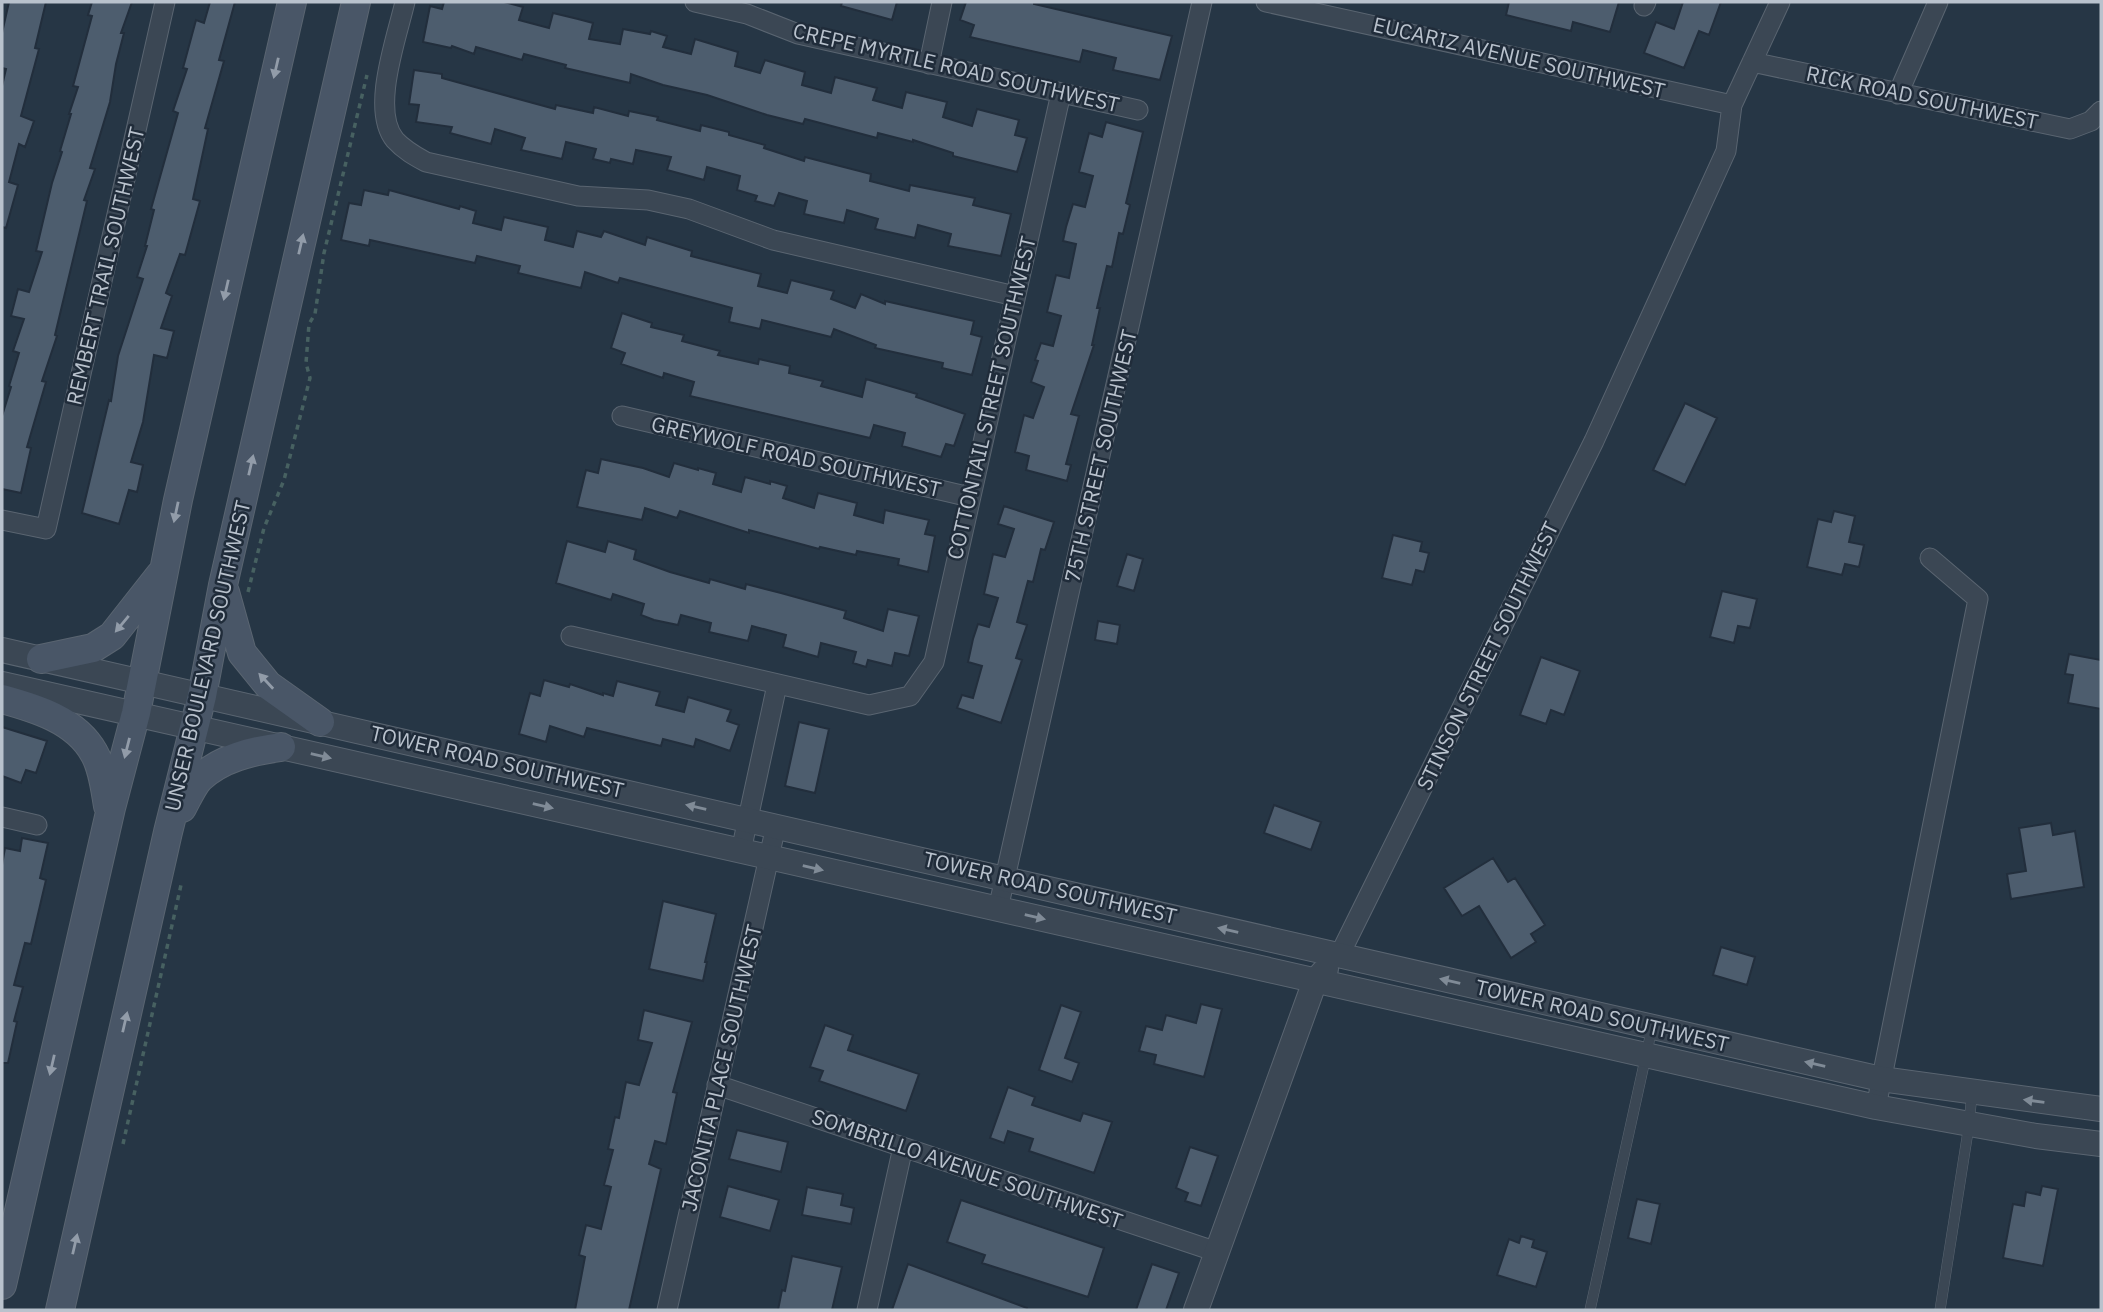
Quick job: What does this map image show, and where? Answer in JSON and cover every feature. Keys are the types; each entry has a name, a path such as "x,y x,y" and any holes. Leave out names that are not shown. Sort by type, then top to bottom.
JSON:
{"main road":[{"path":"2,1285 109,814 136,713 164,570 292,2"},
{"name":"UNSER BOULEVARD SOUTHWEST","path":"60,1310 168,832 202,696 234,594 356,2"},
{"path":"41,659 93,649 112,636 164,570"},
{"path":"234,594 242,653 268,685 320,722"},
{"path":"2,699 54,717 77,730 95,754 104,782 109,814"},
{"path":"168,832 199,780 249,751 281,747"}],"street":[{"name":"REMBERT TRAIL SOUTHWEST","path":"2,520 46,529 166,2"},
{"path":"405,2 383,94 384,119 393,138 407,152 426,162 578,195 648,200 675,206 773,240 1015,296"},
{"name":"CREPE MYRTLE ROAD SOUTHWEST","path":"695,2 747,13 797,34 1138,110"},
{"path":"929,64 942,2"},
{"name":"75TH STREET SOUTHWEST","path":"998,909 1202,2"},
{"name":"EUCARIZ AVENUE SOUTHWEST","path":"1266,2 1732,105"},
{"name":"STINSON STREET SOUTHWEST","path":"1196,1310 1315,981 1339,956 1594,441 1726,151 1732,105 1780,2"},
{"path":"1898,94 1938,2"},
{"name":"RICK ROAD SOUTHWEST","path":"1752,62 2070,129 2096,116"},
{"name":"COTTONTAIL STREET SOUTHWEST","path":"777,685 869,705 910,696 934,662 1061,93"},
{"name":"GREYWOLF ROAD SOUTHWEST","path":"622,416 970,497"},
{"path":"1876,1107 1978,599 1930,558"},
{"path":"571,636 777,685 741,851"},
{"name":"TOWER ROAD SOUTHWEST","path":"2,650 1881,1079 2101,1109"},
{"name":"TOWER ROAD SOUTHWEST","path":"2,684 1876,1107 1969,1125 2101,1144"},
{"path":"2,817 37,825"},
{"name":"JACONITA PLACE SOUTHWEST","path":"667,1310 776,826"},
{"name":"SOMBRILLO AVENUE SOUTHWEST","path":"717,1085 1217,1252"},
{"path":"867,1310 903,1147"}],"lane":[{"path":"1590,1310 1652,1027"},
{"path":"1940,1310 1972,1092"}],"path":[{"path":"234,594 284,480 310,378 306,363 309,324 315,314 324,253 369,68"}],"building":[{"path":"9,2 46,2 35,48 39,49 21,116 34,121 25,147 19,144 9,182 18,185 6,228 2,227 2,86 6,69 2,68 2,33"},
{"path":"92,2 132,2 121,33 124,33 110,102 90,168 95,169 84,200 87,201 55,335 57,336 42,381 46,382 27,447 31,448 21,493 2,489 2,416 19,353 13,351 24,319 11,316 18,289 29,292 42,252 36,251 78,87 73,86 92,16 88,15"},
{"path":"210,2 235,2 219,60 224,61 205,128 208,129 193,199 200,201 185,255 180,254 166,293 172,296 161,328 174,331 167,358 154,355 143,422 131,462 143,465 137,492 129,490 119,524 82,513 109,400 111,401 118,356 143,279 137,277 147,246 154,210 151,209 178,113 173,111 187,69 183,68 196,20 204,23"},
{"path":"444,2 504,2 523,7 519,20 549,28 553,13 593,23 589,39 620,44 623,29 650,34 651,31 667,36 663,47 691,54 695,39 738,52 735,66 760,73 765,60 805,72 802,85 831,93 835,77 877,88 873,100 902,108 906,92 947,102 943,117 972,126 977,109 1019,120 1015,135 1027,138 1017,172 953,156 953,153 913,140 878,133 877,138 805,119 803,124 767,115 631,74 630,83 565,68 566,65 524,54 522,60 476,47 474,54 452,46 451,48 423,42 430,6 442,9"},
{"path":"842,2 897,2 892,20 841,6"},
{"path":"966,2 1034,2 1172,36 1160,80 1113,70 1116,58 1083,50 1080,62 970,37 974,25 960,20"},
{"path":"1509,2 1619,2 1610,32 1573,22 1571,31 1506,15"},
{"path":"1683,2 1721,2 1709,35 1699,31 1684,68 1644,53 1656,22 1674,29"},
{"path":"414,70 442,74 442,78 555,109 556,105 593,113 594,107 628,116 629,111 658,117 657,120 700,131 701,125 729,132 729,135 765,145 764,148 804,161 805,157 871,174 870,181 909,191 910,185 975,198 973,205 1011,214 1001,256 948,246 951,234 918,225 915,238 875,229 878,219 847,210 844,223 804,214 807,201 779,193 774,206 755,201 757,196 737,190 740,176 707,167 704,180 667,170 671,157 636,150 633,164 611,159 610,163 593,159 596,149 566,142 562,159 521,150 525,138 495,129 491,144 450,133 452,127 416,122 419,105 409,104"},
{"path":"1106,122 1143,132 1126,203 1130,205 1123,234 1119,233 1112,267 1107,266 1097,308 1100,308 1094,345 1071,414 1079,416 1066,464 1071,465 1067,481 1026,470 1029,456 1015,452 1024,415 1033,418 1044,387 1031,382 1038,361 1035,360 1041,343 1053,346 1061,316 1047,312 1056,275 1069,278 1076,244 1063,241 1073,204 1085,207 1093,176 1079,172 1089,133 1102,137"},
{"path":"364,190 388,195 389,190 459,209 460,206 476,211 473,223 501,230 504,217 548,227 545,240 573,247 577,231 601,237 604,231 645,245 647,237 692,251 691,256 761,274 758,286 787,293 791,280 834,291 831,299 855,308 861,294 885,304 885,301 974,321 971,334 982,337 972,375 942,368 943,363 875,348 876,345 834,329 831,337 762,320 760,329 729,322 732,308 620,278 618,283 585,272 581,288 518,273 520,266 477,256 475,263 370,240 369,246 341,240 349,203 361,205"},
{"path":"622,313 652,323 651,327 684,335 682,341 720,351 718,355 758,364 759,359 790,366 789,373 823,381 821,386 862,397 866,379 917,394 916,397 965,414 954,446 946,444 941,457 902,446 905,433 874,425 870,438 690,396 694,382 664,373 663,378 621,364 625,353 611,348"},
{"path":"1685,403 1717,418 1685,485 1653,470"},
{"path":"601,459 669,477 674,463 698,468 716,473 713,484 741,492 745,477 770,484 770,481 787,486 783,498 814,508 818,493 857,503 854,515 883,523 885,510 929,520 925,534 935,536 928,572 898,565 899,559 857,551 856,555 820,547 819,549 749,530 749,533 680,511 677,518 645,508 642,520 577,507 586,470 598,473"},
{"path":"1004,506 1054,522 1045,550 1041,549 1033,582 1028,581 1017,622 1027,625 1016,658 1022,660 1001,723 957,708 962,695 973,698 982,666 968,662 973,639 978,624 989,627 998,598 984,594 993,554 1005,557 1014,529 998,524"},
{"path":"1834,511 1855,516 1849,542 1864,545 1859,567 1845,564 1842,575 1807,567 1818,519 1831,522"},
{"path":"1393,535 1422,542 1420,551 1429,553 1424,572 1416,570 1412,585 1382,578"},
{"path":"567,541 605,552 608,541 636,550 634,559 670,572 709,583 710,579 745,589 746,584 846,611 844,618 883,631 888,609 919,616 909,656 895,653 892,666 868,660 866,667 853,663 856,652 821,643 818,657 783,647 786,635 752,626 748,641 709,632 711,623 681,615 678,625 654,620 641,615 644,604 613,594 611,600 556,583"},
{"path":"1127,554 1143,559 1134,591 1117,586"},
{"path":"1722,591 1757,599 1750,628 1738,626 1734,643 1710,637"},
{"path":"1098,621 1120,625 1117,644 1095,640"},
{"path":"2069,654 2101,660 2101,709 2068,703 2073,675 2065,674"},
{"path":"1541,657 1580,671 1564,715 1551,710 1546,724 1520,715"},
{"path":"544,680 613,696 617,681 660,692 656,705 684,712 688,697 731,710 727,721 739,725 730,751 696,739 694,747 663,739 661,746 587,728 584,737 550,726 546,742 519,734 530,693 540,696"},
{"path":"799,722 829,729 815,793 785,786"},
{"path":"2,727 47,741 36,773 26,770 21,783 2,776"},
{"path":"1274,805 1321,822 1311,850 1264,833"},
{"path":"2051,823 2053,835 2075,831 2084,887 2011,899 2007,874 2026,871 2019,828"},
{"path":"22,838 48,843 40,878 46,880 31,944 25,943 14,985 23,987 14,1021 17,1022 8,1063 2,1063 2,865 5,848 20,851"},
{"path":"1493,858 1508,882 1515,878 1545,925 1531,934 1536,942 1511,958 1479,906 1462,916 1444,888"},
{"path":"663,901 716,914 703,981 649,969"},
{"path":"1721,947 1755,957 1747,985 1713,975"},
{"path":"1201,1004 1222,1009 1204,1077 1154,1064 1156,1055 1139,1051 1146,1026 1162,1030 1166,1015 1196,1023"},
{"path":"1061,1005 1081,1012 1065,1058 1079,1063 1072,1082 1039,1070"},
{"path":"644,1010 692,1022 673,1092 677,1093 666,1144 655,1141 649,1164 661,1169 629,1310 575,1310 585,1257 579,1255 586,1225 601,1229 611,1187 604,1185 613,1150 608,1149 615,1117 619,1118 626,1082 639,1085 652,1043 638,1040"},
{"path":"825,1025 853,1035 848,1050 919,1074 906,1111 819,1081 823,1071 810,1067"},
{"path":"1008,1087 1035,1097 1032,1105 1080,1121 1083,1113 1112,1122 1094,1173 1029,1151 1033,1139 1008,1131 1004,1143 990,1138"},
{"path":"737,1130 788,1142 781,1172 729,1159"},
{"path":"1190,1147 1218,1156 1201,1206 1185,1201 1188,1193 1176,1188"},
{"path":"728,1186 779,1200 770,1231 720,1217"},
{"path":"2042,1186 2058,1189 2043,1266 2003,1258 2013,1204 2024,1206 2026,1192 2040,1195"},
{"path":"807,1187 843,1194 841,1205 854,1208 851,1224 802,1215"},
{"path":"1637,1199 1660,1204 1651,1244 1628,1238"},
{"path":"961,1200 1104,1248 1088,1297 982,1263 985,1255 947,1242"},
{"path":"1521,1236 1534,1240 1532,1247 1547,1252 1536,1287 1497,1275 1509,1239 1519,1243"},
{"path":"792,1256 842,1267 832,1310 778,1310"},
{"path":"908,1264 1027,1308 1027,1310 892,1310"},
{"path":"1152,1264 1179,1273 1166,1310 1136,1310"}]}
